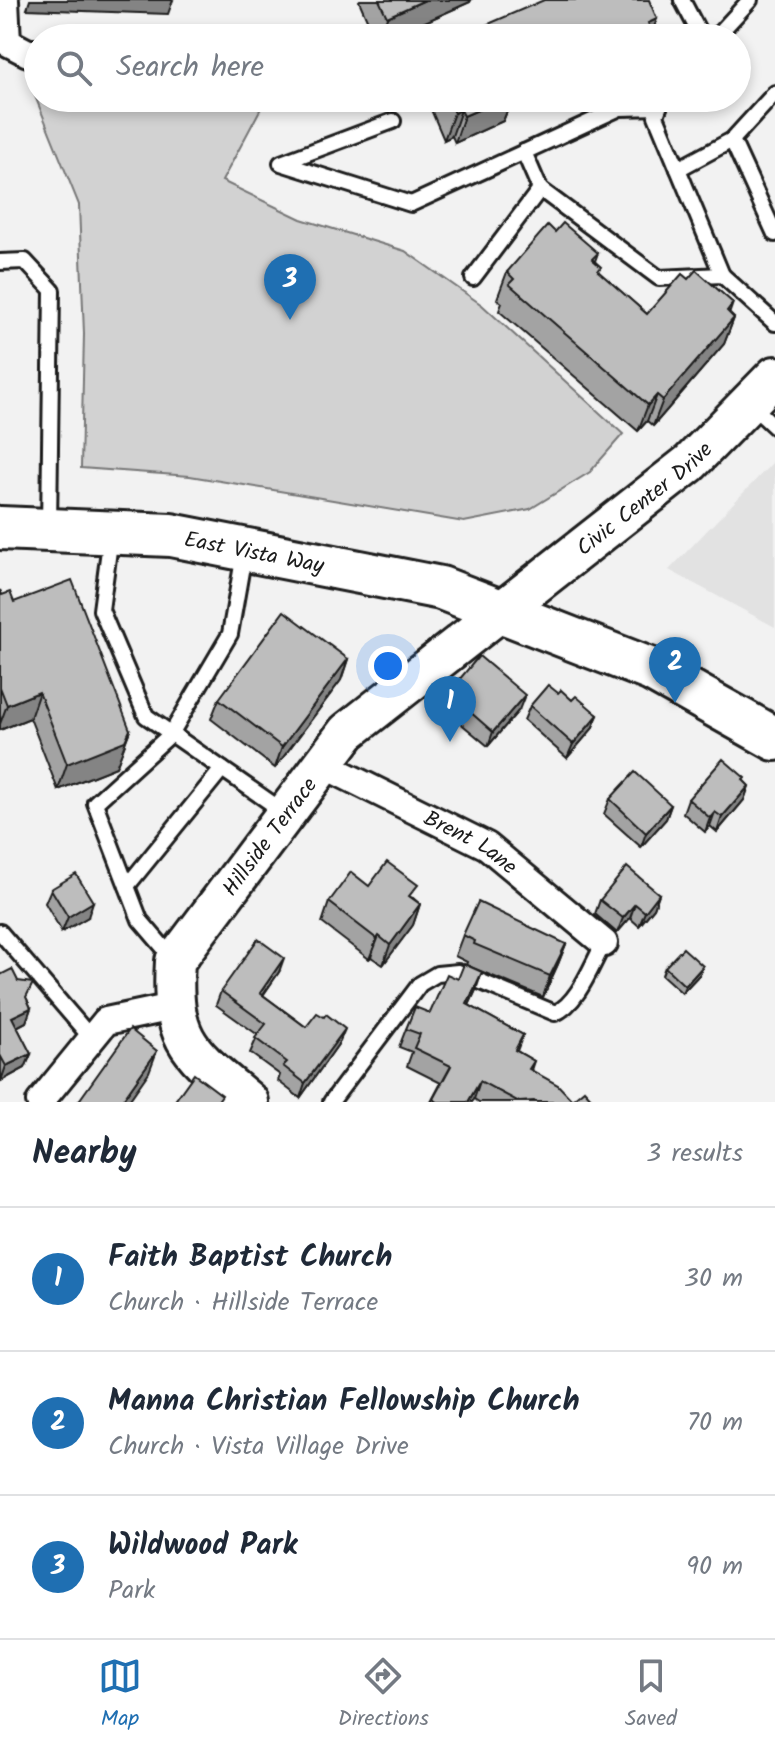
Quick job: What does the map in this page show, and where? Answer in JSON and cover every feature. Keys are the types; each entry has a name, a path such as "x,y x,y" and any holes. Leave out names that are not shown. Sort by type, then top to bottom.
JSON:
{"main road":[{"name":"East Vista Way","path":"0,528 171,535 411,581 503,612 652,670 775,739"}],"street":[{"path":"5,0 7,42 24,51"},
{"name":"Civic Center Drive","path":"503,612 766,402"},
{"name":"Hillside Terrace","path":"175,962 347,732 503,612"},
{"name":"Brent Lane","path":"322,764 487,846 604,943"},
{"path":"175,962 173,1007 181,1034 199,1060 249,1102"},
{"path":"40,1102 106,1021 173,1007"}],"lane":[{"path":"682,0 695,24"},
{"path":"728,24 750,0"},
{"path":"678,169 732,140 775,93"},
{"path":"393,121 281,163 411,204 611,112"},
{"path":"658,112 656,116 722,275 775,323"},
{"path":"732,140 775,234"},
{"path":"524,152 540,189 659,278 722,275"},
{"path":"473,278 540,189"},
{"path":"0,262 25,261 52,290 49,528"},
{"path":"111,531 101,610 146,716 285,813"},
{"path":"175,962 140,920 95,803 171,734 230,634 245,549"},
{"path":"127,886 222,769"},
{"path":"0,932 92,1039"},
{"path":"331,1102 420,984 437,974 458,972 555,1013 562,1010 574,996 604,943"}],"shaded area":[{"path":"41,112 259,112 222,181 301,219 405,251 482,305 623,434 590,472 530,509 464,522 190,476 81,468 84,334 79,205"},
{"path":"775,460 775,627 669,570"}],"building":[{"path":"379,0 425,0 387,17"},
{"path":"544,0 649,0 657,19 648,24 488,24"},
{"path":"563,223 598,253 592,259 601,267 598,271 647,314 682,274 688,279 696,270 733,303 727,311 734,318 663,400 657,395 648,405 509,284 514,279 507,272 548,225 555,232"},
{"path":"72,580 130,730 125,741 67,764 39,692 7,705 0,687 0,590 2,595 10,592 14,602"},
{"path":"284,611 348,659 282,747 219,699"},
{"path":"479,656 525,695 493,732 453,697 463,685 458,681"},
{"path":"548,685 558,693 561,690 572,700 576,696 598,715 573,744 530,706"},
{"path":"723,759 745,778 743,780 749,786 722,817 715,812 710,818 688,799"},
{"path":"635,772 671,805 646,833 610,799"},
{"path":"387,862 418,885 409,896 420,904 390,945 379,936 377,939 329,902 351,872 369,886"},
{"path":"627,867 659,894 645,912 635,904 623,918 600,900"},
{"path":"76,874 93,902 68,917 51,889"},
{"path":"478,902 566,944 550,976 474,944 475,941 463,935"},
{"path":"258,939 284,958 260,993 306,1027 317,1013 324,1017 326,1014 345,1029 305,1083 283,1066 287,1062 255,1038 266,1024 221,991"},
{"path":"683,948 703,966 685,986 665,967"},
{"path":"464,964 482,972 467,1004 523,1035 515,1050 534,1061 529,1069 558,1085 572,1100 584,1090 595,1102 519,1102 480,1081 468,1102 438,1102 433,1099 451,1066 414,1048 420,1034 406,1029 415,1007 430,1013 447,974 458,979"},
{"path":"12,969 18,981 33,983 26,997 31,1008 12,1017 31,1054 6,1066 0,1055 0,975"},
{"path":"130,1029 157,1051 121,1102 78,1102"},
{"path":"194,1074 222,1095 217,1102 174,1102"}],"place":[{"name":"Wildwood Park","path":"290,320"},
{"name":"Manna Christian Fellowship Church","path":"675,703"},
{"name":"Faith Baptist Church","path":"450,742"}]}
